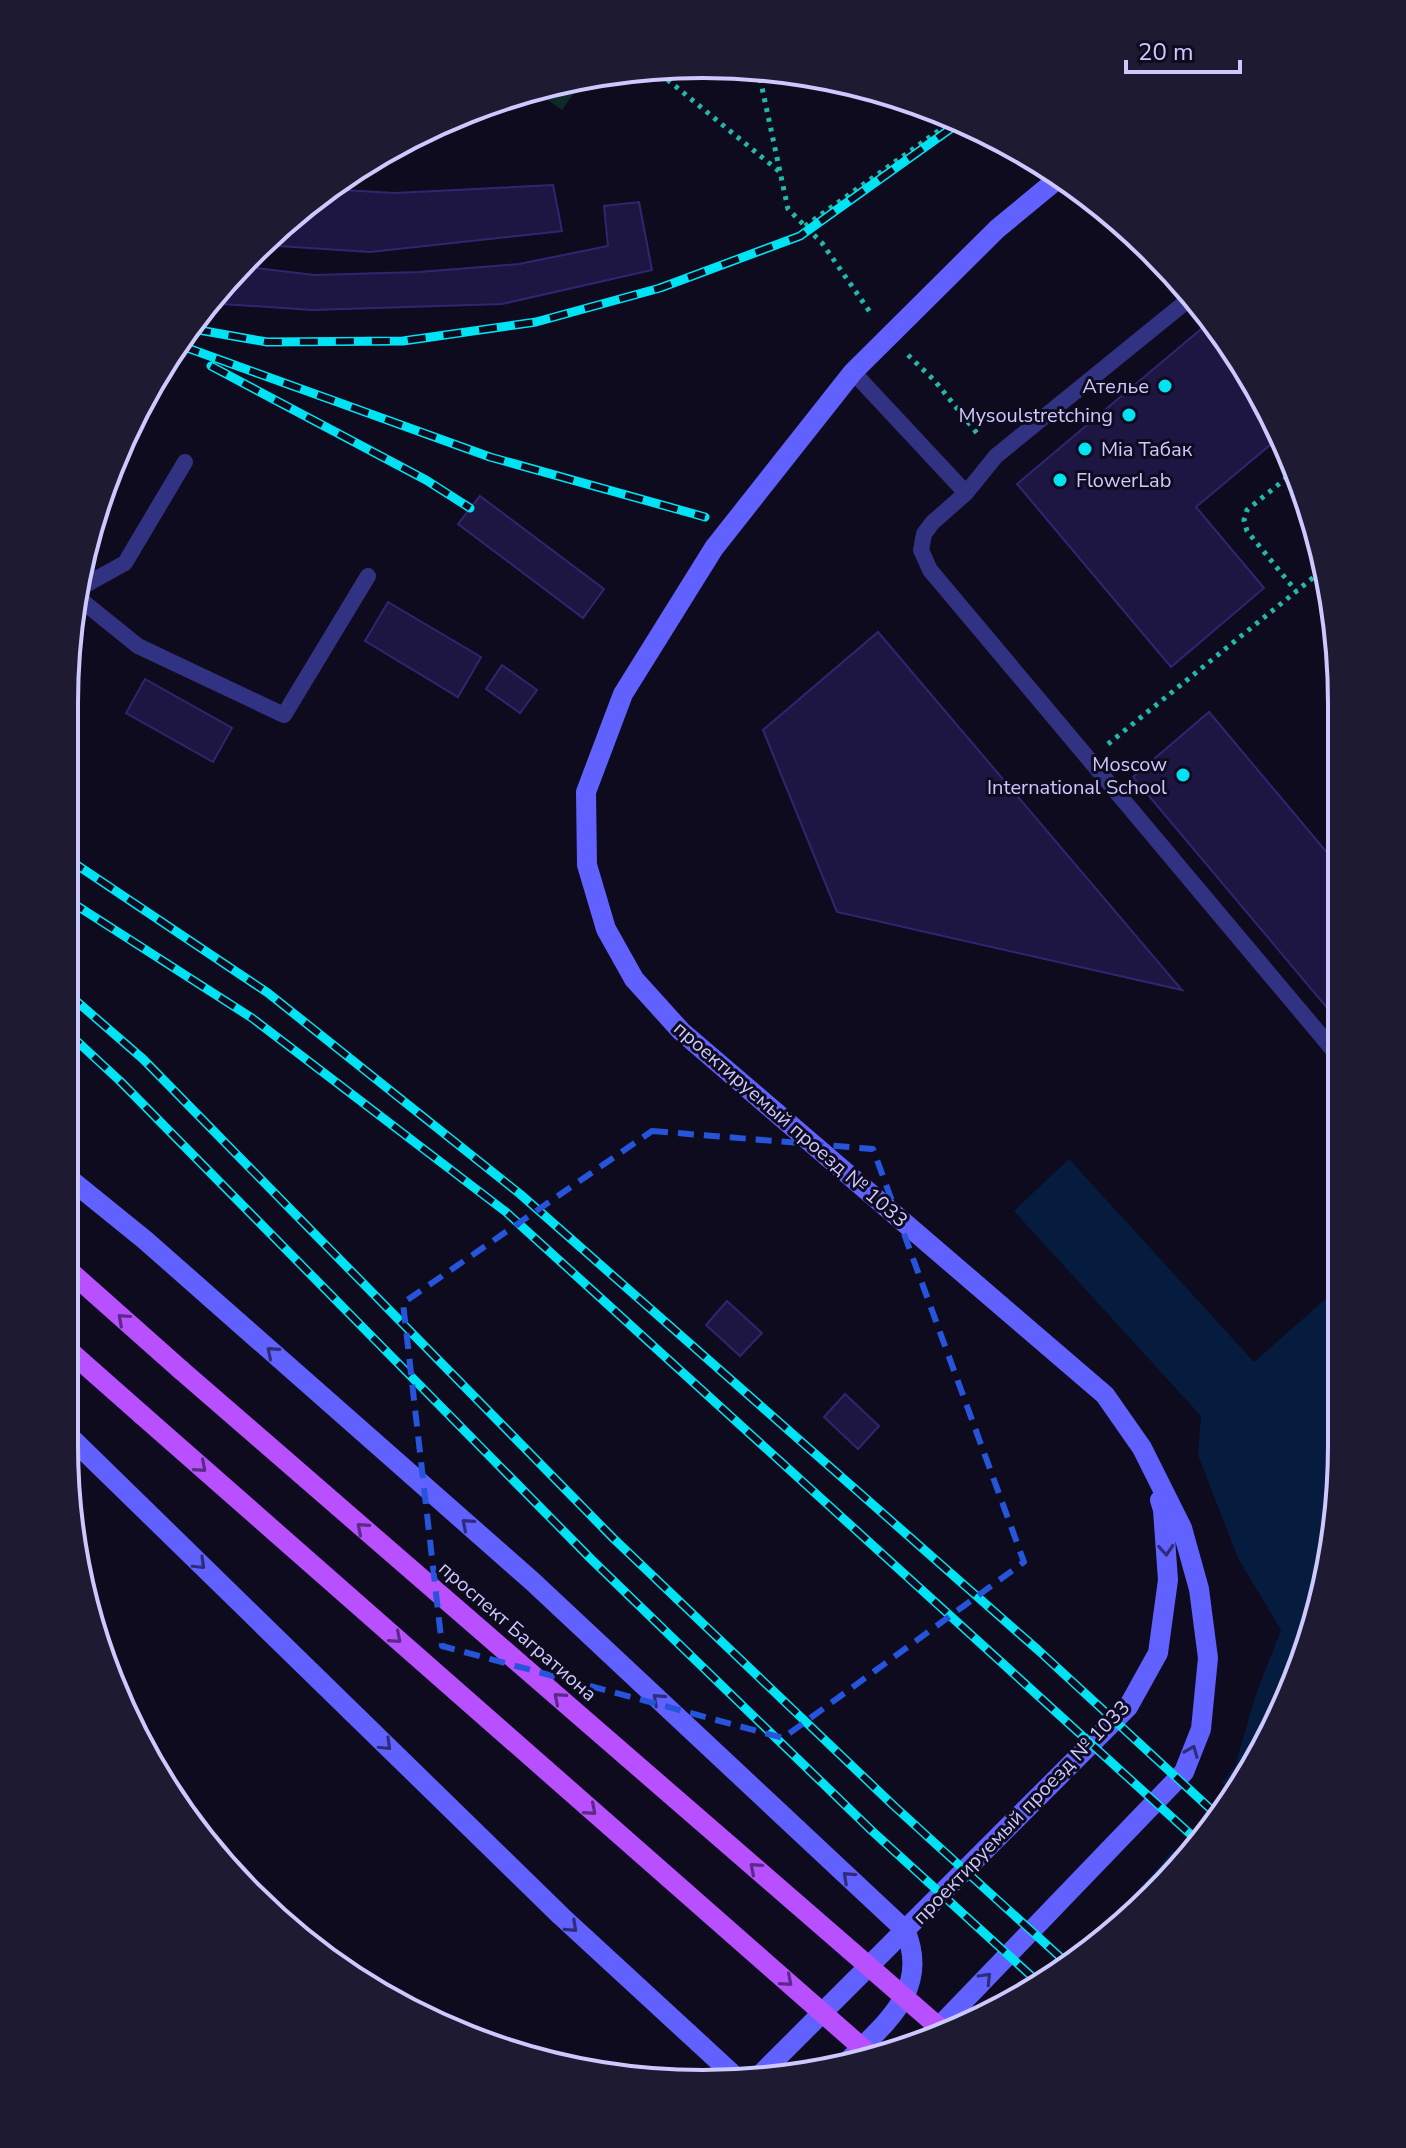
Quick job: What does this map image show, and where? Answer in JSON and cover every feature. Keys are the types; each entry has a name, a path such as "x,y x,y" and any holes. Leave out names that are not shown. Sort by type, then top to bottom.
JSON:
{"main road":[{"name":"проспект Багратиона","path":"78,1279 936,2024"},
{"path":"78,1358 864,2049"}],"street":[{"name":"проектируемый проезд № 1033","path":"945,2021 1184,1772 1201,1729 1208,1658 1199,1589 1182,1528 1142,1448 1105,1395 681,1031 634,979 606,929 587,865 586,792 623,694 714,548 853,372 886,336 997,229 1051,184"},
{"path":"78,1186 145,1240 532,1581 905,1930 913,1947 914,1966 909,1989 900,2007 858,2051"},
{"path":"78,1445 561,1916 728,2069"},
{"name":"проектируемый проезд № 1033","path":"768,2067 1128,1707 1158,1653 1168,1580 1163,1510 1142,1448"}],"lane":[{"path":"1183,304 996,456 966,493 932,523 924,534 921,550 930,570 1328,1044"},
{"path":"853,372 966,493"},
{"path":"90,583 125,563 185,462"},
{"path":"86,604 138,646 284,715 368,576"}],"path":[{"path":"666,79 780,172"},
{"path":"760,81 788,209 822,243 886,336 935,381 996,456"},
{"path":"805,226 944,127"},
{"path":"1286,479 1247,510 1244,520 1247,531 1296,591"},
{"path":"1089,759 1315,576"}],"highlighted area":[{"path":"652,1131 873,1149 1024,1562 783,1738 442,1646 403,1303"}],"green space":[{"path":"575,91 562,110 545,98"}],"water":[{"path":"1069,1159 1254,1362 1328,1297 1327,1486 1316,1567 1295,1646 1264,1721 1223,1792 1173,1857 1119,1912 1164,1861 1235,1766 1256,1694 1281,1630 1238,1558 1198,1455 1201,1416 1014,1211"}],"pier":[{"path":"1219,1780 1226,1787 1199,1825 1176,1853 1169,1847"}],"building":[{"path":"553,185 562,231 370,252 277,246 346,190 395,193"},
{"path":"639,202 652,270 502,304 312,310 223,304 255,268 314,275 419,272 519,264 608,246 604,206"},
{"path":"1203,328 1244,391 1271,444 1196,507 1264,588 1171,667 1017,484"},
{"path":"480,496 604,589 583,618 458,524"},
{"path":"388,602 481,657 458,697 365,641"},
{"path":"878,632 1182,990 837,912 763,730"},
{"path":"502,665 537,690 520,713 486,689"},
{"path":"145,679 232,728 213,762 126,713"},
{"path":"1209,712 1328,854 1328,1009 1133,777"},
{"path":"727,1301 762,1333 740,1356 706,1325"},
{"path":"845,1394 879,1426 858,1449 824,1417"}],"railway":[{"path":"202,331 267,342 403,341 536,322 660,288 800,236 950,129"},
{"path":"189,348 490,457 705,517"},
{"path":"211,366 426,480 470,508"},
{"path":"78,866 268,993 520,1194 1038,1650 1211,1809"},
{"path":"78,906 252,1018 506,1212 1191,1835"},
{"path":"78,1003 143,1059 613,1538 894,1806 1060,1957"},
{"path":"78,1042 120,1081 591,1559 871,1830 1032,1976"}],"place":[{"name":"Ателье","path":"1165,386"},
{"name":"Mysoulstretching","path":"1129,415"},
{"name":"Mia Табак","path":"1085,449"},
{"name":"FlowerLab","path":"1060,480"},
{"name":"Moscow International School","path":"1183,775"}]}
